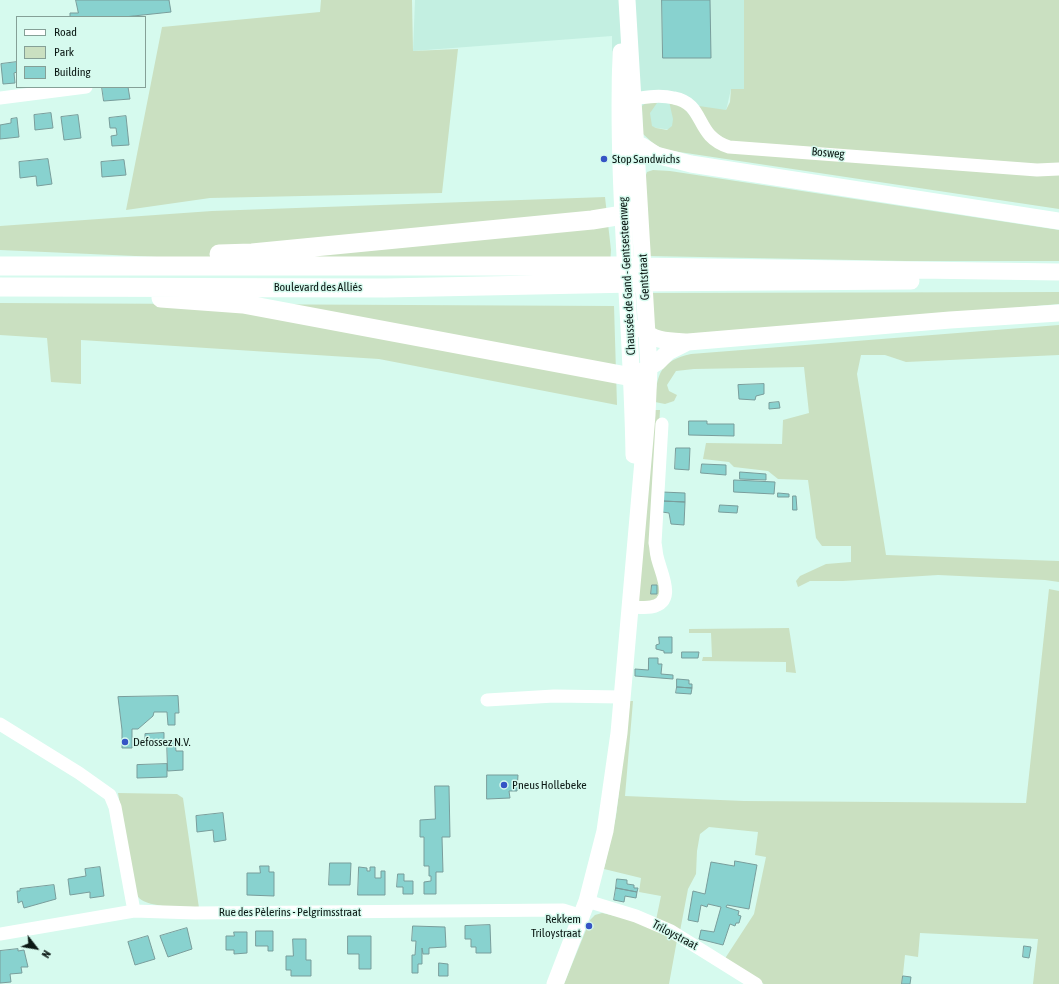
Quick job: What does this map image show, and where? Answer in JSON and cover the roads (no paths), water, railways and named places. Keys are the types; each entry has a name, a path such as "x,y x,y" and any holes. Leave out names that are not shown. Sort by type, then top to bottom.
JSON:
{"highway":[{"path":"117,266 176,256 252,253 584,221 630,223"},
{"name":"Boulevard des Alliés","path":"0,266 117,266 632,280"},
{"name":"Boulevard des Alliés","path":"0,287 385,288 632,280"},
{"path":"101,287 139,297 243,304 632,377"}],"main road":[{"name":"Chaussée de Gand - Gentsesteenweg","path":"627,4 622,32 626,99 623,186 630,223 632,280 640,326 632,377 635,545"},
{"name":"Gentstraat","path":"626,99 637,146 637,168 630,223 643,247 640,326 649,368 648,415 635,545"},
{"path":"637,146 642,146 656,154 691,164 1059,221"},
{"path":"623,186 629,175 637,168 651,164 691,164"},
{"path":"632,280 1059,272"},
{"path":"632,280 1059,283"},
{"path":"640,326 657,340 688,342 950,320 1059,313"},
{"path":"632,377 649,368 668,352 688,342"},
{"path":"554,984 584,908 605,831 622,697 635,545"}],"street":[{"path":"0,98 78,88"},
{"name":"Bosweg","path":"626,99 661,96 681,100 692,106 704,130 712,139 729,146 1037,170 1059,169"},
{"path":"629,607 651,607 659,604 666,595 666,586 657,556 656,543 662,424"},
{"path":"487,700 554,696 622,697"},
{"path":"0,724 79,773 110,795 115,808 134,911"},
{"name":"Rue des Pèlerins - Pelgrimsstraat","path":"0,934 134,911 563,910 584,908"},
{"name":"Triloystraat","path":"584,908 636,916 671,931 756,984"}],"place":[{"name":"Stop Sandwichs","path":"604,159"},
{"name":"Defossez N.V.","path":"125,742"},
{"name":"Pneus Hollebeke","path":"504,785"},
{"name":"Rekkem Triloystraat","path":"589,926"}]}
